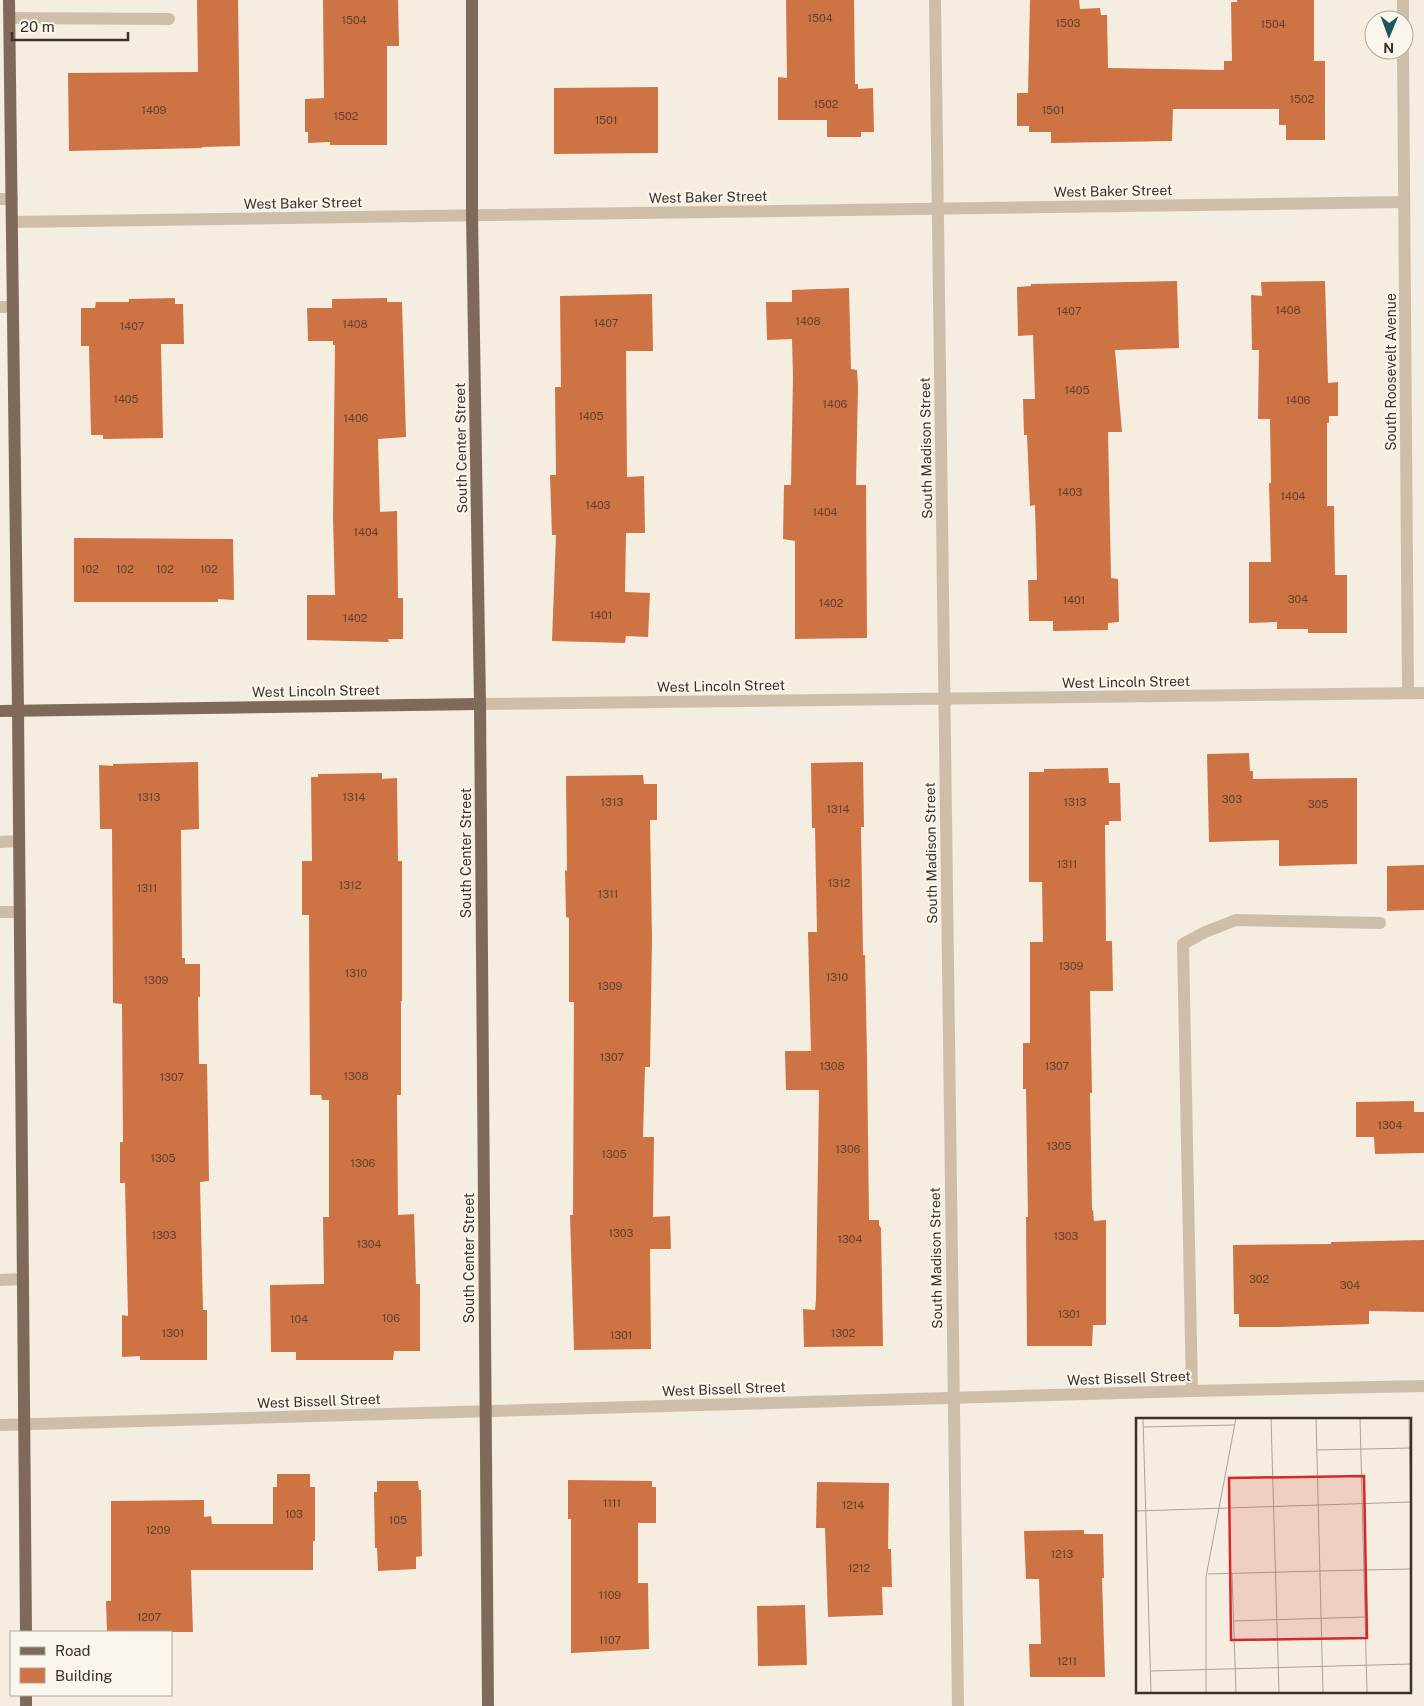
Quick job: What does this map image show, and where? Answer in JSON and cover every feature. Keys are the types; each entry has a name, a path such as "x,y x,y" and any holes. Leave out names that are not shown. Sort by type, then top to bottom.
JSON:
{"main road":[{"path":"9,0 10,18 5,104 6,199 12,222 6,307 18,710 26,1631"},
{"name":"South Center Street","path":"472,0 472,215 480,704 488,1706"},
{"name":"West Lincoln Street","path":"0,711 480,704"}],"street":[{"name":"South Madison Street","path":"935,0 958,1706"},
{"path":"10,18 169,19"},
{"name":"South Roosevelt Avenue","path":"1403,60 1408,693"},
{"name":"West Baker Street","path":"12,222 1404,202"},
{"name":"West Lincoln Street","path":"480,704 1424,693"},
{"path":"0,842 19,841"},
{"path":"0,912 20,912"},
{"path":"1192,1391 1183,944 1205,932 1236,920 1380,923"},
{"path":"0,1280 24,1279"},
{"name":"West Bissell Street","path":"0,1425 1424,1386"}],"building":[{"path":"197,0 238,0 240,146 69,151 68,73 198,72"},
{"path":"323,0 398,0 399,46 387,46 387,145 330,145 330,142 308,143 308,132 305,132 305,99 324,98"},
{"path":"786,0 854,0 855,84 858,84 858,89 873,88 874,132 861,132 861,137 827,137 827,120 778,120 778,77 787,78"},
{"path":"1030,0 1079,0 1080,9 1100,8 1101,15 1107,15 1108,68 1224,70 1224,61 1232,61 1231,2 1237,2 1237,0 1314,0 1314,61 1325,61 1325,140 1286,140 1286,125 1279,125 1279,109 1173,109 1172,141 1051,143 1051,132 1029,132 1029,126 1017,126 1017,93 1028,93"},
{"path":"658,87 658,153 554,154 554,88"},
{"path":"1177,281 1179,348 1115,350 1122,432 1108,432 1111,578 1118,579 1119,622 1108,623 1108,630 1053,631 1053,621 1029,621 1028,580 1037,580 1035,505 1030,506 1027,435 1024,435 1023,399 1035,399 1033,335 1018,336 1017,287 1031,286 1031,284"},
{"path":"1325,281 1328,383 1338,382 1338,416 1329,416 1329,423 1327,423 1327,506 1334,506 1335,575 1347,575 1347,633 1308,633 1308,629 1277,629 1277,622 1249,623 1249,562 1271,562 1270,419 1258,419 1259,350 1252,350 1251,295 1262,296 1261,282"},
{"path":"849,288 851,369 857,370 858,386 856,485 866,485 867,638 795,639 795,541 783,539 784,485 791,485 792,339 767,340 766,302 792,302 792,290"},
{"path":"652,294 653,351 626,351 627,477 644,476 645,533 626,533 625,592 650,593 648,637 626,636 625,643 552,641 556,535 552,535 550,475 556,475 555,387 561,387 560,296"},
{"path":"175,298 175,304 183,304 184,344 161,344 163,438 103,439 103,435 91,435 89,346 81,346 81,308 95,308 96,302 129,302 129,299"},
{"path":"387,298 387,302 402,302 406,437 378,439 380,512 397,511 398,598 403,598 403,639 388,639 389,642 307,640 307,595 335,595 333,516 335,345 333,345 333,341 308,341 307,308 332,308 332,299"},
{"path":"74,538 233,539 234,600 218,599 218,602 74,602"},
{"path":"1249,753 1250,771 1253,771 1253,779 1357,778 1357,864 1279,866 1279,840 1209,842 1207,754"},
{"path":"198,762 199,829 181,830 182,958 185,958 185,964 200,964 200,997 198,997 199,1064 207,1064 209,1181 200,1182 203,1310 207,1310 207,1360 140,1360 140,1356 122,1357 122,1315 128,1316 125,1183 120,1183 120,1142 123,1142 122,1004 113,1003 112,829 100,829 99,765"},
{"path":"863,762 864,827 861,827 869,1220 879,1220 881,1228 883,1346 804,1347 803,1309 815,1310 816,1299 819,1090 786,1090 785,1051 811,1051 808,932 817,932 815,828 812,828 811,763"},
{"path":"1108,768 1109,783 1120,783 1121,821 1109,821 1109,825 1105,825 1106,941 1112,941 1113,991 1090,991 1092,1210 1094,1221 1106,1220 1106,1325 1093,1325 1092,1346 1027,1346 1026,1217 1028,1217 1026,1089 1023,1089 1023,1043 1030,1043 1030,942 1043,942 1042,882 1029,882 1029,772 1044,772 1044,769"},
{"path":"382,773 382,779 397,778 398,861 402,861 401,1095 397,1095 398,1215 414,1214 416,1284 420,1284 420,1351 394,1351 393,1360 296,1360 296,1352 271,1352 270,1285 324,1284 323,1217 329,1217 329,1100 322,1100 321,1095 310,1095 309,915 302,915 302,861 312,861 311,777 318,777 318,774"},
{"path":"643,775 644,784 657,784 657,820 650,820 652,939 650,1067 645,1067 643,1137 654,1137 653,1217 670,1216 671,1249 650,1249 651,1349 574,1350 570,1215 573,1215 574,1002 569,1002 569,918 566,917 565,870 567,871 566,776"},
{"path":"1424,865 1424,910 1387,911 1387,866"},
{"path":"1414,1101 1414,1112 1424,1112 1424,1153 1375,1154 1374,1137 1356,1137 1356,1102"},
{"path":"1424,1240 1424,1312 1369,1311 1369,1324 1239,1327 1239,1314 1234,1314 1233,1245 1331,1244 1331,1242"},
{"path":"277,1474 310,1474 310,1487 315,1487 313,1570 191,1570 193,1632 107,1631 106,1601 111,1601 111,1501 204,1500 204,1517 211,1516 212,1524 273,1524 273,1487 277,1487"},
{"path":"568,1480 652,1481 652,1487 656,1487 656,1523 638,1523 638,1583 648,1583 649,1649 571,1653 571,1519 568,1519"},
{"path":"377,1481 418,1481 419,1490 421,1490 422,1556 416,1557 416,1569 378,1571 377,1548 375,1548 374,1492 377,1492"},
{"path":"817,1482 889,1483 888,1549 891,1549 892,1587 882,1587 883,1615 828,1617 825,1528 816,1528"},
{"path":"1084,1530 1084,1534 1103,1534 1104,1578 1102,1578 1105,1677 1030,1677 1029,1644 1041,1644 1039,1579 1026,1579 1024,1531"},
{"path":"805,1605 807,1665 758,1666 757,1606"}]}
